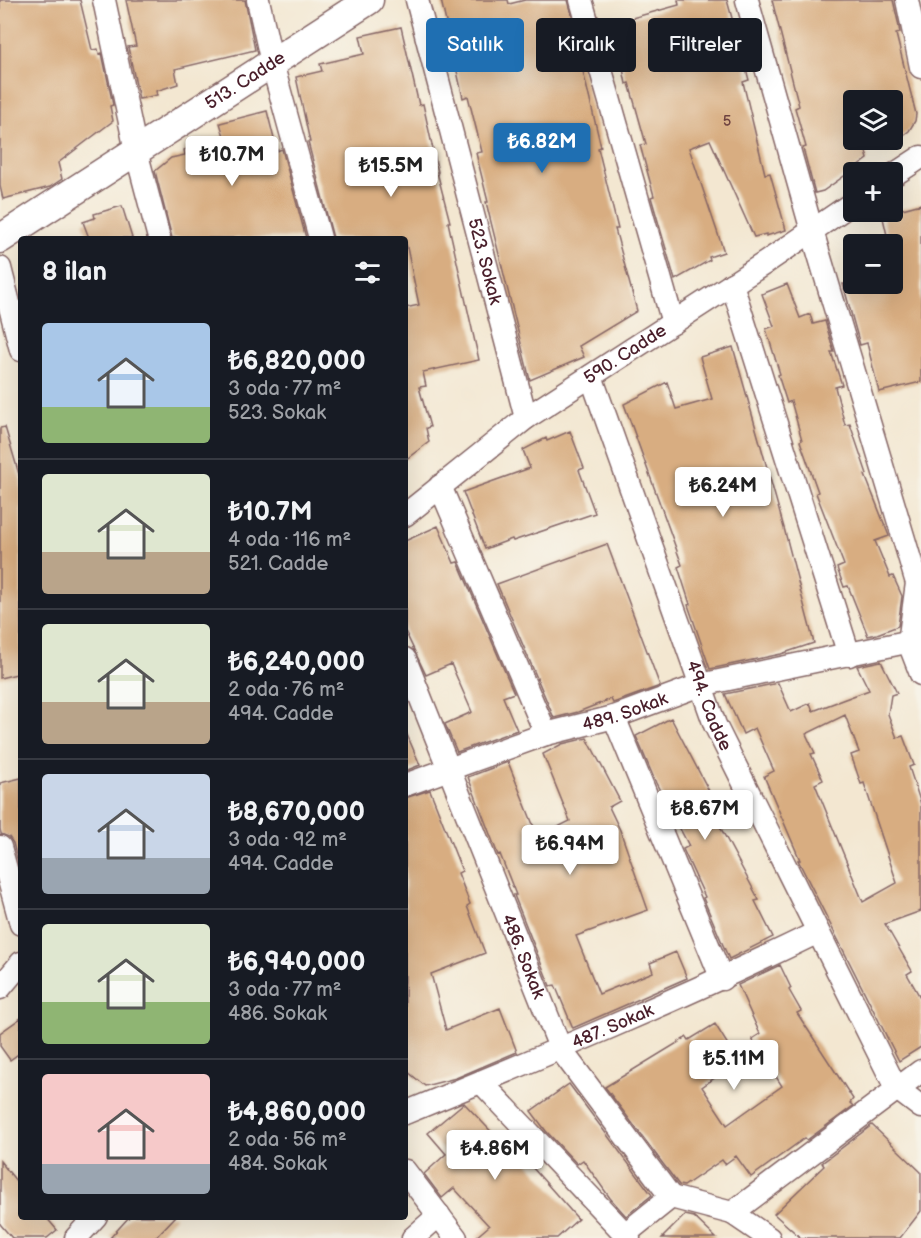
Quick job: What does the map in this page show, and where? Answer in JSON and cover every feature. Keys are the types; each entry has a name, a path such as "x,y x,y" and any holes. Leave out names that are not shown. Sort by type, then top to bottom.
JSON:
{"street":[{"path":"104,0 136,151 158,236"},
{"path":"258,0 319,236"},
{"name":"513. Cadde","path":"0,239 369,0"},
{"name":"523. Sokak","path":"417,0 526,418"},
{"path":"581,0 673,323"},
{"path":"747,0 812,231 917,583 915,641 921,674"},
{"path":"907,0 921,67"},
{"path":"903,169 921,157"},
{"name":"590. Cadde","path":"408,513 526,418 843,210"},
{"path":"0,268 18,338"},
{"path":"732,284 849,655"},
{"name":"494. Cadde","path":"591,376 715,725 896,1088 921,1107"},
{"path":"440,486 546,734"},
{"name":"489. Sokak","path":"408,784 546,734 614,717 700,685 915,641"},
{"name":"486. Sokak","path":"408,666 561,1050 671,1197"},
{"path":"614,717 722,979"},
{"path":"0,847 18,913"},
{"name":"487. Sokak","path":"408,1112 561,1050 722,979 818,932"},
{"path":"0,988 18,967"},
{"path":"732,1214 921,1071"},
{"path":"481,1082 627,1236 671,1197 732,1214 769,1238"},
{"path":"408,1175 456,1238"},
{"path":"413,1238 439,1215"},
{"path":"76,1238 92,1220"}],"building":[{"path":"0,0 80,0 92,50 98,49 99,54 102,53 113,105 110,106 113,121 58,163 62,179 50,187 3,199 0,186"},
{"path":"126,0 245,0 255,50 175,69 178,84 156,91 157,95 139,99 128,47 136,46"},
{"path":"441,0 508,0 509,4 525,0 568,0 573,18 536,18 536,72 583,72 601,147 598,148 618,229 615,229 637,311 579,346 584,357 530,380 486,202 488,202 476,153 482,152 468,96 463,98 457,72 524,72 524,18 445,18"},
{"path":"678,0 727,0 732,18 648,18 648,72 747,72 749,80 743,82 765,174 770,173 786,230 754,237 710,140 689,148 724,252 709,257 710,260 675,280 651,197 654,196 640,145 646,144 629,83 626,84 624,72 636,72 636,18 632,18 679,5"},
{"path":"772,0 893,0 900,33 896,34 916,114 909,131 903,135 903,90 843,90 843,150 866,150 868,159 864,162 843,162 843,177 823,191 815,193 795,108 799,106"},
{"path":"401,27 419,105 423,104 479,360 423,372 426,386 419,387 430,427 426,428 429,442 408,458 408,307 419,305 408,252 408,236 332,236 308,142 310,142 296,77 322,71 320,64 364,54 360,36"},
{"path":"267,111 277,151 282,149 305,236 171,236 155,171 171,158 185,155 184,150 224,136 220,123"},
{"path":"921,204 921,382 879,392 867,343 860,345 846,294 903,294 903,234 887,234 884,222 903,222 903,209"},
{"path":"122,206 131,236 88,236 83,222 95,218 94,214"},
{"path":"787,284 800,318 810,314 813,324 825,321 834,352 831,352 842,385 835,387 845,425 850,424 867,474 865,475 889,536 875,541 890,577 893,576 902,596 898,626 877,634 868,636 848,586 844,587 837,568 844,565 816,493 818,492 800,441 802,440 791,401 787,403 766,329 774,326 762,294"},
{"path":"733,347 814,643 781,654 710,669 688,605 690,604 678,567 682,565 624,404 667,382 676,409 712,399 700,357"},
{"path":"5,427 18,471 18,674 0,678 0,428"},
{"path":"570,431 584,468 579,470 595,513 485,549 463,492 530,468 523,450 546,438 547,441"},
{"path":"438,526 454,563 458,562 514,693 503,697 517,730 457,752 445,724 472,712 451,664 426,675 408,637 408,540"},
{"path":"607,544 660,686 613,703 611,699 578,712 554,718 497,584"},
{"path":"881,661 897,693 891,695 888,714 897,738 903,736 914,765 909,767 921,804 921,911 885,924 912,971 907,974 921,999 921,1047 899,1061 798,860 800,860 764,776 774,771 755,728 743,734 725,694 778,683 791,712 810,703 813,711 869,690 857,666","holes":["845,715 859,752 851,755 861,784 864,783 897,883 863,902 815,784 823,780 811,754 815,753 806,734"]},
{"path":"671,718 723,818 717,821 759,900 755,901 773,937 729,959 683,849 689,846 656,783 636,736"},
{"path":"408,737 420,765 408,770"},
{"path":"587,738 620,801 609,807 620,830 648,910 576,936 599,994 653,972 650,963 676,952 687,978 573,1028 555,985 550,986 468,777 508,762 538,837 570,821 543,754 562,744"},
{"path":"18,779 18,862 13,843 9,837 1,834 0,783"},
{"path":"430,790 462,871 458,873 470,904 467,906 485,953 431,974 446,1030 500,1008 517,1052 456,1078 425,1086 408,1072 408,797"},
{"path":"780,965 791,988 789,990 801,1011 797,1013 853,1099 850,1103 853,1106 751,1177 736,1156 725,1164 722,1160 684,1186 679,1185 605,1087 687,1037 689,1040 715,1024 738,1061 702,1087 727,1125 782,1086 752,1039 760,1034 738,985"},
{"path":"18,1020 18,1054 10,1060 0,1046 0,1033"},
{"path":"569,1084 652,1195 626,1216 583,1160 577,1164 531,1111"},
{"path":"464,1103 504,1145 509,1141 578,1219 557,1238 475,1238 489,1226 454,1188 442,1198 424,1174 446,1154 428,1133"},
{"path":"872,1125 921,1172 921,1211 900,1238 801,1238 774,1214 824,1166 822,1163"},
{"path":"0,1161 18,1183 18,1220 48,1220 57,1230 47,1238 12,1238 0,1224"},
{"path":"685,1215 694,1217 716,1238 662,1238"},
{"path":"126,1220 172,1220 155,1238 110,1238"}]}
